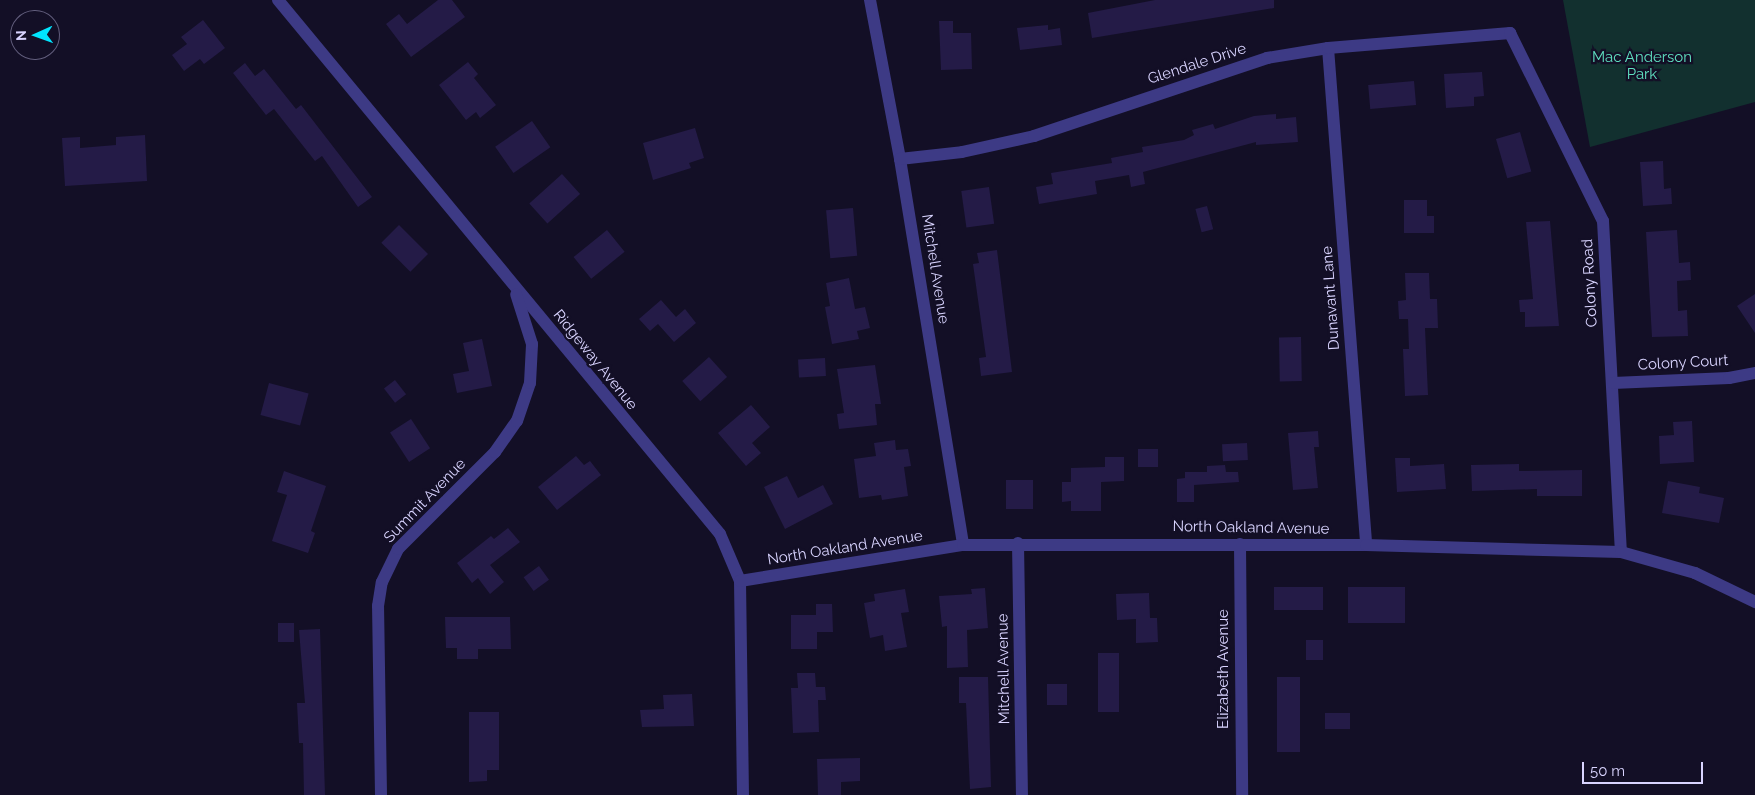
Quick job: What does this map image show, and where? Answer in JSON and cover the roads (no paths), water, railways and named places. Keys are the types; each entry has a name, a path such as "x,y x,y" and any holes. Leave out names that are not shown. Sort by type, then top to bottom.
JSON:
{"street":[{"name":"Ridgeway Avenue","path":"278,0 508,275 559,342 720,534 740,581 743,795"},
{"name":"Mitchell Avenue","path":"870,0 900,159 963,545"},
{"name":"Glendale Drive","path":"900,159 962,152 1034,136 1267,58 1328,48 1510,33"},
{"name":"Colony Road","path":"1510,33 1603,221 1621,552"},
{"name":"Dunavant Lane","path":"1328,48 1366,545"},
{"name":"Summit Avenue","path":"381,795 378,606 382,582 398,548 495,452 517,420 530,384 532,344 522,306 508,275"},
{"name":"Colony Court","path":"1612,383 1729,378 1755,373"},
{"name":"Mitchell Avenue","path":"1018,543 1022,795"},
{"name":"North Oakland Avenue","path":"740,581 963,545 1018,543 1366,545 1621,552 1695,573 1755,602"},
{"name":"Elizabeth Avenue","path":"1240,544 1242,795"}],"park label":[{"name":"Mac Anderson Park","path":"1642,66"}]}
